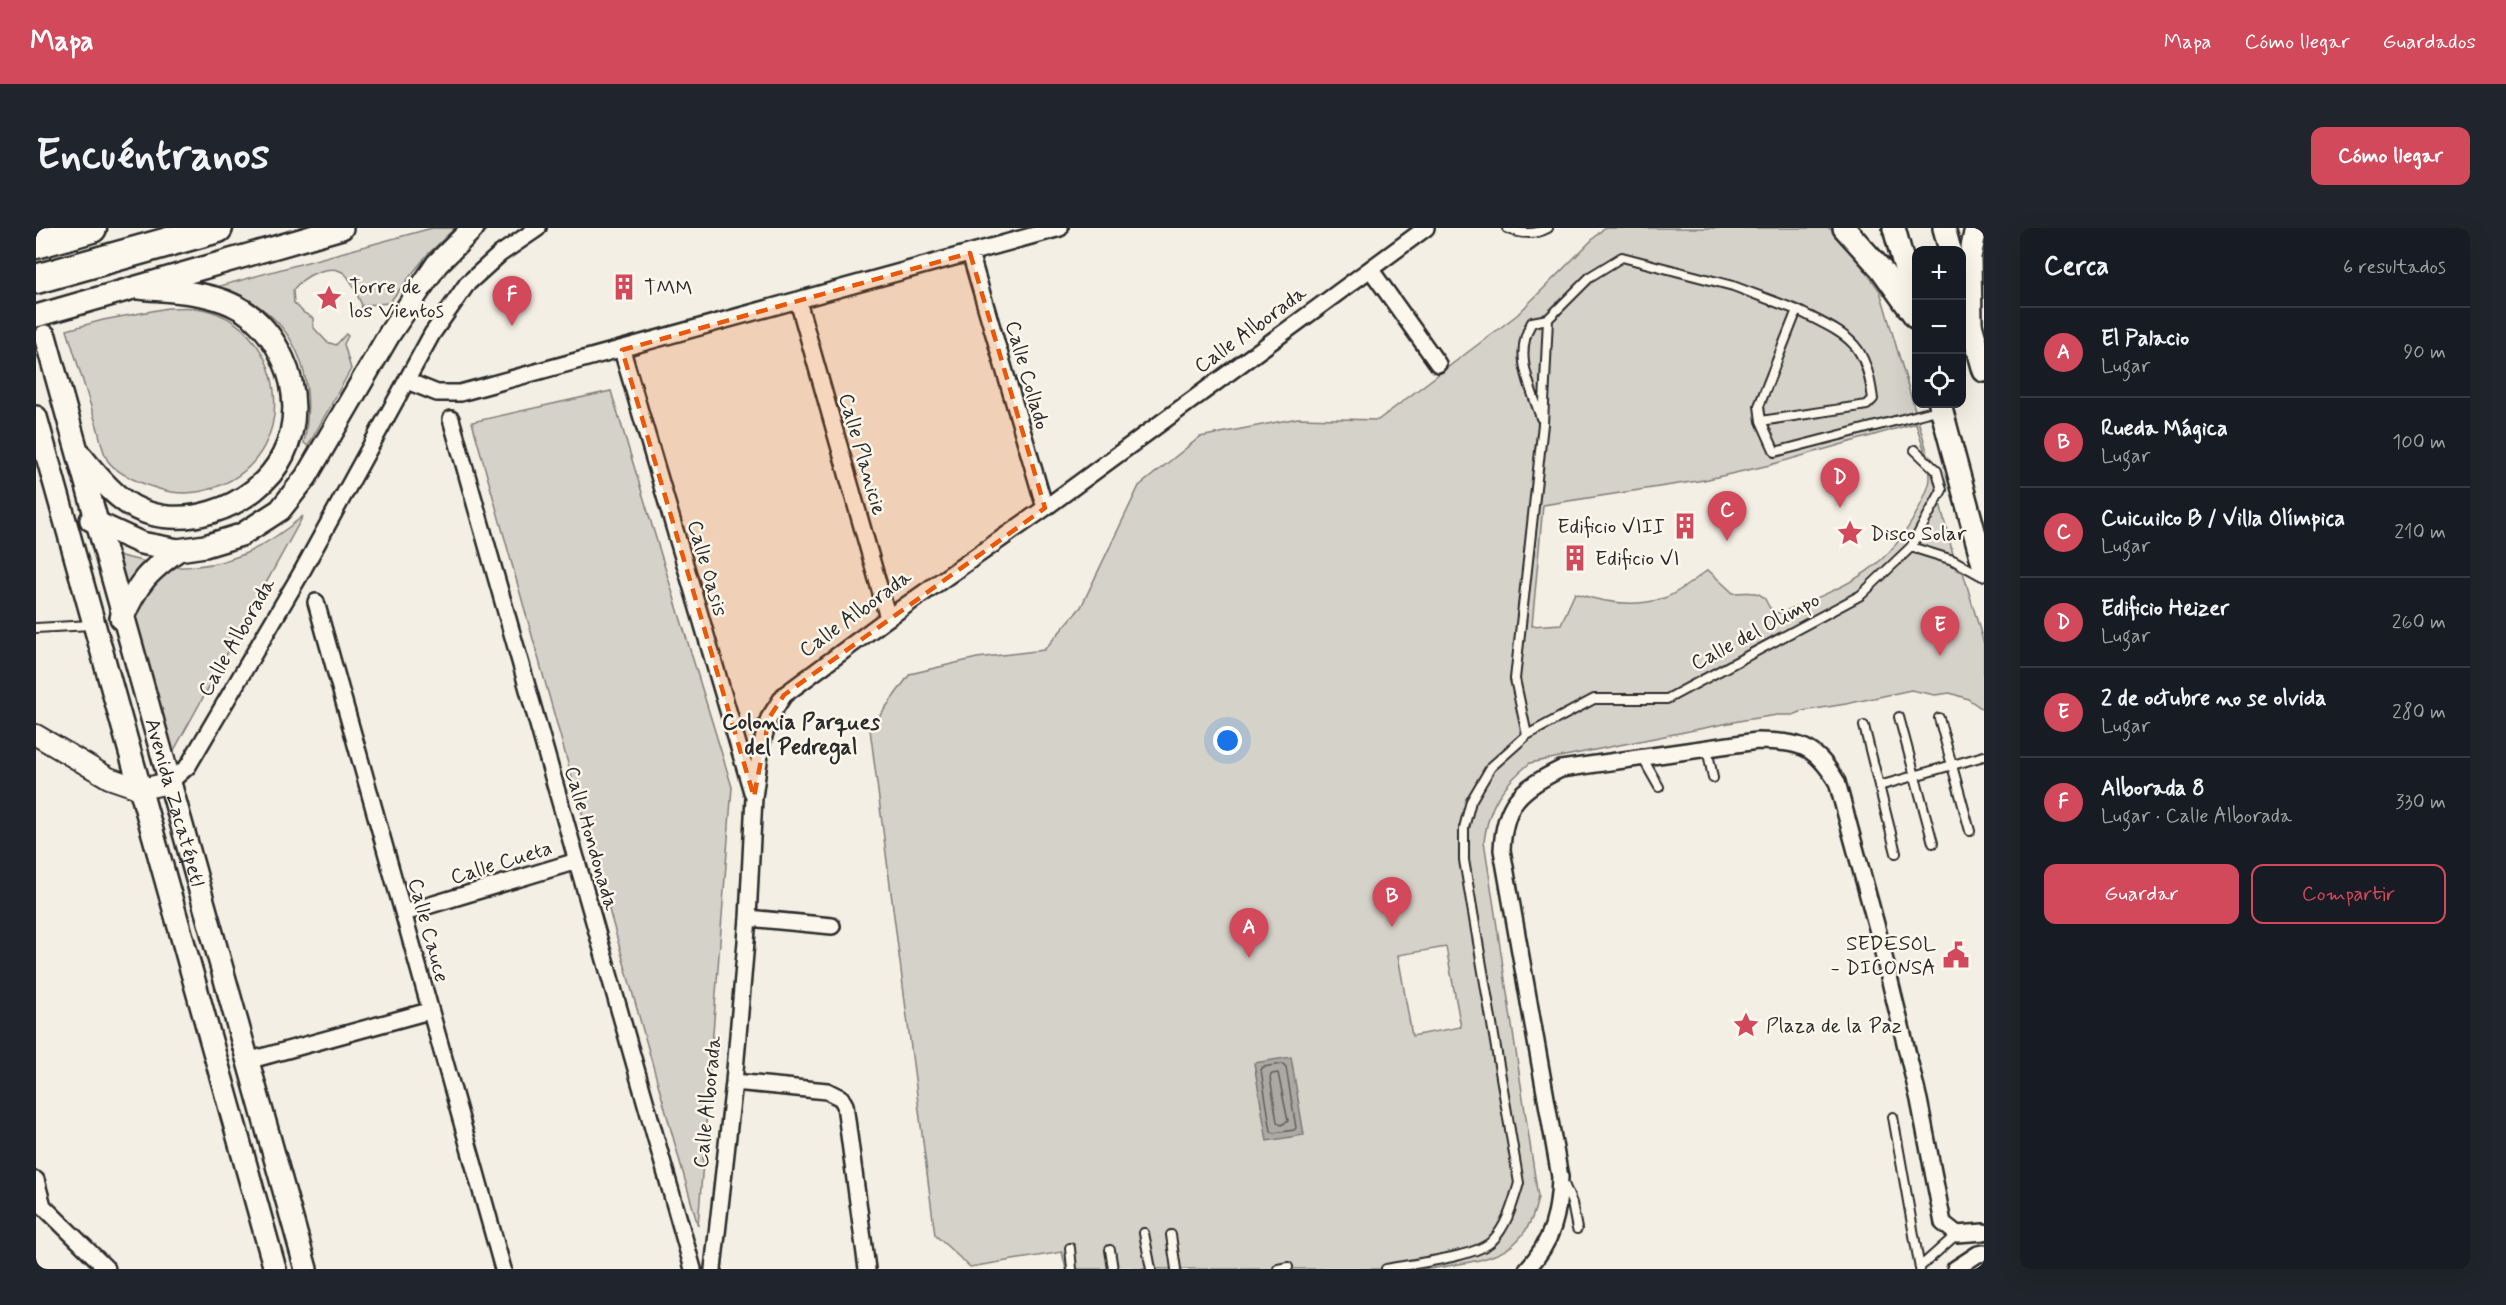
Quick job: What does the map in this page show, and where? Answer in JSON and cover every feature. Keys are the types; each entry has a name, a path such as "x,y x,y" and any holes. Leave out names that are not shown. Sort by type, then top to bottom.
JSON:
{"highway":[{"path":"36,244 92,228"},
{"path":"36,260 150,228"},
{"path":"36,279 218,228"}],"main road":[{"path":"36,316 342,228"},
{"path":"60,500 98,525 141,543 178,550 205,546 241,535 280,510 306,477 397,323 437,264 473,228"},
{"path":"1844,228 1881,269 1912,311"},
{"path":"1894,228 1914,300"},
{"path":"1944,228 1949,246"},
{"path":"1974,324 1970,257 1976,228"},
{"path":"78,452 123,500 145,511 180,518 209,513 239,500 268,476 287,445 294,415 292,383 279,350 262,325 243,310 219,299 138,288"},
{"path":"1966,300 1974,324 1984,370"},
{"name":"Avenida Zacatépetl","path":"45,336 306,1269"},
{"path":"1942,408 1984,568"},
{"name":"Avenida Zacatépetl","path":"36,417 275,1269"},
{"path":"96,625 123,618 133,595 151,570 178,550"}],"street":[{"name":"Calle Alborada","path":"169,783 188,766 300,574 432,334 466,284 500,254 538,228"},
{"path":"407,381 437,393 460,393 1060,228"},
{"name":"Calle Alborada","path":"713,1269 734,1082 748,918 754,798 761,747 769,718 783,695 1045,508 1426,228"},
{"name":"Calle Collado","path":"970,253 1045,508"},
{"path":"1371,270 1438,364"},
{"name":"Calle Planicie","path":"798,301 888,618"},
{"name":"Calle Oasis","path":"622,350 754,798"},
{"name":"Calle Hondonada","path":"451,419 693,1269"},
{"name":"Calle Cauce","path":"315,602 503,1269"},
{"path":"36,735 109,778 141,789 169,783"},
{"path":"1527,1269 1540,1254 1552,1230 1559,1209 1560,1177 1502,850 1503,831 1513,804 1531,784 1561,769 1757,741 1783,741 1807,748 1824,761 1837,782 1877,928 1919,1100 1942,1222 1957,1234 1984,1232"},
{"name":"Calle Cueta","path":"404,913 577,861"},
{"path":"748,918 832,926"},
{"path":"248,1061 429,1011"},
{"path":"734,1082 827,1091 841,1098 845,1105 867,1269"},
{"path":"36,1180 40,1202 107,1269"},
{"path":"1955,1269 1978,1254 1984,1253"}],"lane":[{"path":"1507,228 1517,232 1548,228"},
{"path":"1543,424 1522,363 1525,334 1532,322 1548,319 1591,276 1622,257 1733,286 1797,310 1837,330 1855,344 1869,369 1874,399 1867,405 1761,421"},
{"path":"1797,310 1759,406 1761,421 1774,452 1934,408"},
{"path":"1527,735 1515,679 1543,424 1548,319"},
{"name":"Calle del Olimpo","path":"1386,1269 1470,1253 1492,1242 1507,1219 1519,1183 1464,860 1464,828 1471,801 1491,767 1527,735 1594,699 1667,699 1861,595 1911,547 1942,490 1937,471 1915,450"},
{"path":"1911,547 1953,560 1984,577"},
{"path":"36,628 96,625"},
{"path":"1899,717 1933,843"},
{"path":"1940,718 1970,831"},
{"path":"1864,726 1896,853"},
{"path":"1707,748 1713,778"},
{"path":"1879,786 1984,756"},
{"path":"1642,758 1659,787"},
{"path":"1893,1117 1920,1268"},
{"path":"1560,1177 1572,1203 1576,1230"},
{"path":"1144,1233 1151,1269"},
{"path":"1920,1268 1957,1234"},
{"path":"1171,1235 1176,1269"},
{"path":"1070,1248 1072,1269"},
{"path":"1110,1250 1113,1269"},
{"path":"1278,1269 1288,1267"}],"highlighted area":[{"path":"970,253 1045,508 784,695 769,718 754,797 622,350"}],"shaded area":[{"path":"432,228 455,228 427,255 389,303 367,305 361,315 359,314 362,305 351,281 340,271 333,269 310,275 293,290 294,303 313,318 313,327 327,342 336,345 346,334 348,336 344,344 351,369 308,446 304,443 307,390 302,366 294,345 281,326 264,310 242,297 216,287"},
{"path":"1604,228 1828,228 1838,233 1880,291 1912,400 1912,408 1914,408 1925,444 1957,570 1963,572 1984,644 1984,710 1968,699 1950,693 1935,695 1911,690 1803,711 1793,715 1744,720 1530,763 1504,788 1489,816 1484,841 1538,1197 1532,1218 1524,1233 1513,1245 1500,1253 1431,1269 1066,1269 1062,1252 970,1267 935,1235 870,729 910,674 977,658 1044,650 1081,607 1139,486 1200,437 1298,418 1378,420 1517,315","holes":["1916,423 1926,456 1930,480 1908,528 1880,561 1864,574 1827,594 1783,612 1775,613 1764,597 1752,592 1733,593 1708,570 1675,593 1642,603 1619,603 1575,593 1561,624 1532,626 1543,505 1704,480 1770,465","1446,947 1461,1027 1412,1036 1398,955"]},
{"path":"168,308 195,308 226,317 249,336 266,361 274,389 273,419 264,447 245,470 216,487 202,491 180,493 159,489 124,475 112,466 103,449 67,330 103,320"},
{"path":"611,391 732,787 698,1226 472,422"},
{"path":"303,516 173,752 134,614 156,580 170,567 208,565 242,555 273,539"},
{"path":"117,555 146,562 127,588"}],"water":[{"path":"1291,1057 1304,1135 1267,1141 1254,1063"}],"place":[{"name":"TMM","path":"624,287"},
{"name":"Torre de los Vientos","path":"329,298"},
{"name":"Alborada 8","path":"512,326"},
{"name":"Edificio Heizer","path":"1840,508"},
{"name":"Edificio VIII","path":"1685,526"},
{"name":"Disco Solar","path":"1850,533"},
{"name":"Cuicuilco B / Villa Olímpica","path":"1727,541"},
{"name":"Edificio VI","path":"1575,558"},
{"name":"2 de octubre no se olvida","path":"1940,656"},
{"name":"Rueda Mágica","path":"1392,927"},
{"name":"SEDESOL - DICONSA","path":"1956,955"},
{"name":"El Palacio","path":"1249,958"},
{"name":"Plaza de la Paz","path":"1746,1025"}],"district":[{"name":"Colonia Parques del Pedregal","path":"801,734"}]}
